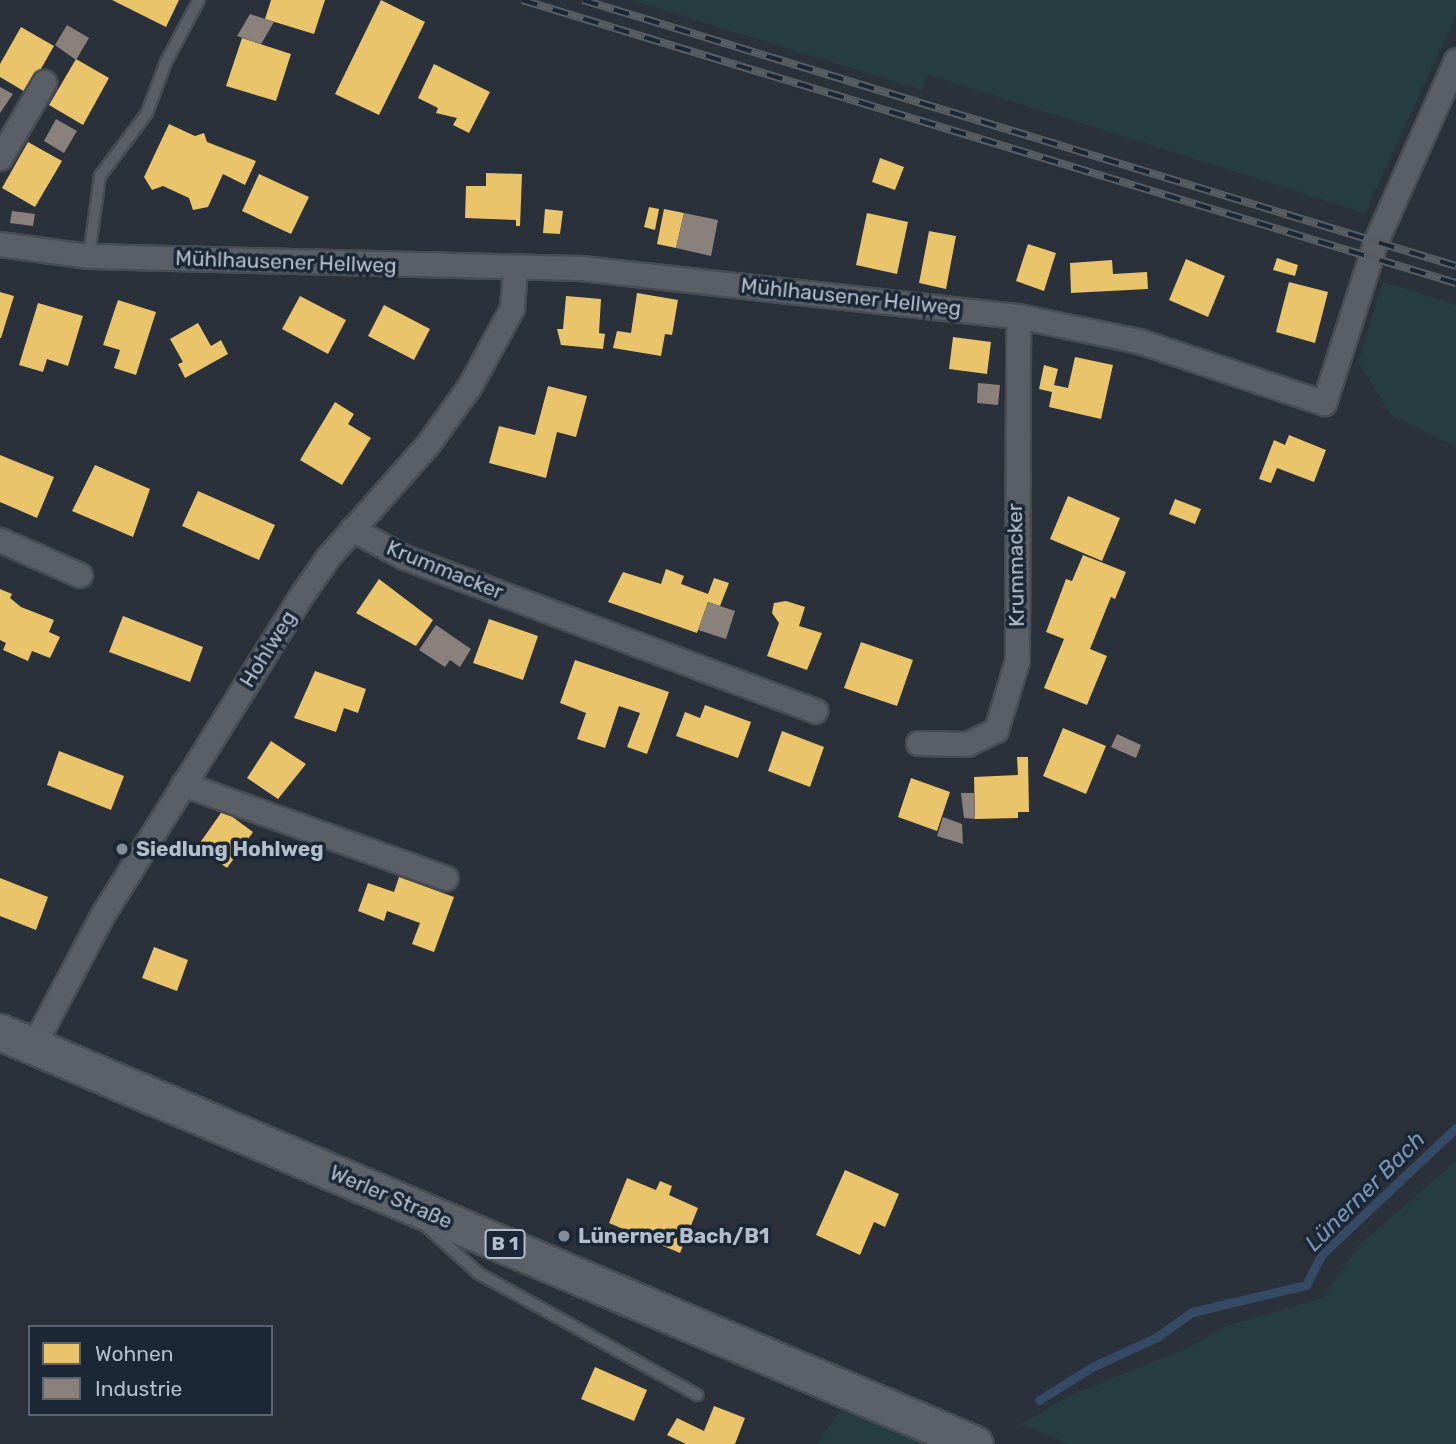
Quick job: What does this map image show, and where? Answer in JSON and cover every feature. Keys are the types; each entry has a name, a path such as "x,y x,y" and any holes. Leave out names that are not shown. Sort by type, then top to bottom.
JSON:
{"main road":[{"name":"Werler Straße","path":"0,1032 975,1444"}],"street":[{"name":"Mühlhausener Hellweg","path":"0,244 89,256 595,269 1018,316 1139,341 1324,402 1375,243 1456,60"},
{"path":"0,158 44,82"},
{"name":"Hohlweg","path":"33,1046 103,914 303,593 352,529 428,444 469,387 512,308 515,268"},
{"name":"Krummacker","path":"918,743 967,744 996,730 1017,661 1018,316"},
{"name":"Krummacker","path":"352,529 404,557 815,711"},
{"path":"0,540 80,575"},
{"path":"183,784 446,878"}],"lane":[{"path":"89,256 100,176 147,113 166,62 199,0"},
{"path":"393,1197 478,1273 697,1395"}],"green space":[{"path":"631,0 1456,0 1456,16 1365,213 929,75 922,90"},
{"path":"1383,282 1456,305 1456,447 1392,416 1358,362"},
{"path":"1456,1161 1456,1444 1068,1444 1021,1424 1069,1396 1187,1348 1226,1326 1323,1298 1359,1245"},
{"path":"853,1391 975,1444 817,1444"}],"building: Wohnen":[{"path":"112,0 179,0 166,27"},
{"path":"271,0 325,0 314,34 265,19"},
{"path":"381,0 425,22 379,115 335,94"},
{"path":"21,27 54,46 27,93 0,77 0,64"},
{"path":"242,38 291,54 276,101 226,86"},
{"path":"76,59 109,78 83,125 49,105"},
{"path":"434,64 490,92 469,133 453,125 457,118 436,113 438,108 418,98"},
{"path":"169,124 195,136 204,133 207,142 256,161 245,185 223,174 208,207 193,210 189,198 163,186 152,190 144,177"},
{"path":"28,142 62,161 35,207 2,188"},
{"path":"880,158 904,167 895,190 872,182"},
{"path":"486,173 522,174 520,226 516,226 516,220 465,218 466,186 486,186"},
{"path":"259,174 309,197 291,234 242,211"},
{"path":"649,207 659,209 655,230 644,227"},
{"path":"545,209 563,211 560,234 543,233"},
{"path":"664,209 684,213 676,248 657,244"},
{"path":"867,213 908,222 897,274 856,265"},
{"path":"929,231 956,236 946,289 919,283"},
{"path":"1028,244 1056,253 1044,291 1016,281"},
{"path":"1277,258 1298,265 1295,276 1273,270"},
{"path":"1186,259 1225,276 1208,317 1169,300"},
{"path":"1112,260 1113,274 1147,272 1148,289 1071,293 1070,263"},
{"path":"1289,282 1328,292 1315,343 1276,332"},
{"path":"0,292 14,296 1,338 0,338"},
{"path":"637,293 678,300 672,335 665,334 661,356 613,348 617,331 631,333"},
{"path":"300,296 346,320 328,354 282,329"},
{"path":"566,296 601,299 599,333 605,334 603,349 561,345 557,329 563,329"},
{"path":"118,300 156,312 136,375 114,368 120,350 103,345"},
{"path":"38,303 83,316 68,366 47,359 43,372 19,365"},
{"path":"384,305 430,329 414,360 368,336"},
{"path":"198,323 211,346 221,340 228,354 185,378 178,364 183,362 170,339"},
{"path":"953,337 991,342 987,374 949,369"},
{"path":"1075,357 1113,365 1101,419 1049,407 1052,392 1039,389 1044,365 1058,369 1054,385 1068,388"},
{"path":"548,386 587,396 576,437 557,432 546,478 489,463 499,426 535,435"},
{"path":"335,402 354,414 348,424 371,438 342,485 300,460"},
{"path":"1289,435 1326,450 1314,482 1277,468 1271,483 1259,479 1274,440 1285,445"},
{"path":"0,455 54,477 37,518 0,502"},
{"path":"95,465 150,489 133,537 72,511"},
{"path":"198,491 275,525 259,560 182,526"},
{"path":"1068,496 1120,518 1102,561 1050,539"},
{"path":"1175,499 1201,509 1195,524 1169,514"},
{"path":"1083,555 1126,572 1115,599 1111,597 1090,649 1107,656 1087,705 1044,688 1064,639 1046,632 1066,579 1072,581"},
{"path":"666,569 684,576 681,584 708,594 714,578 729,583 720,606 708,602 697,633 608,602 623,572 661,584"},
{"path":"379,579 433,620 416,646 356,613"},
{"path":"0,589 12,594 10,598 21,607 54,620 49,632 60,637 50,658 32,651 28,661 3,650 6,643 0,640"},
{"path":"786,601 805,607 799,626 822,633 807,670 767,656 779,623 772,613 774,603"},
{"path":"123,616 203,647 190,682 109,652"},
{"path":"489,619 538,636 523,680 473,663"},
{"path":"861,642 913,660 897,706 844,688"},
{"path":"575,660 669,692 647,754 627,747 640,713 619,706 605,748 577,739 586,713 560,703"},
{"path":"315,671 366,689 358,713 344,708 336,732 294,718"},
{"path":"705,705 751,722 738,758 676,736 685,712 700,718"},
{"path":"1063,728 1106,746 1086,794 1043,776"},
{"path":"782,731 824,747 810,787 768,771"},
{"path":"271,741 306,764 278,799 247,778"},
{"path":"59,751 124,776 111,810 47,785"},
{"path":"1017,757 1028,757 1029,812 1018,812 1018,818 975,819 974,777 1018,775"},
{"path":"911,778 950,792 937,831 898,817"},
{"path":"223,810 253,832 227,868 197,847"},
{"path":"399,877 454,897 434,952 412,944 420,923 387,911 384,921 358,911 368,883 394,892"},
{"path":"0,878 48,897 36,930 0,916"},
{"path":"154,947 188,960 177,991 142,978"},
{"path":"845,1170 899,1194 885,1227 874,1222 860,1255 816,1235"},
{"path":"627,1178 656,1190 660,1181 672,1186 669,1195 698,1208 680,1253 609,1223"},
{"path":"595,1367 647,1390 634,1421 581,1399"},
{"path":"714,1406 745,1418 735,1444 686,1444 667,1435 677,1418 704,1431"}],"building: Industrie":[{"path":"250,14 274,22 261,44 237,36"},
{"path":"67,25 89,38 76,60 55,45"},
{"path":"0,87 13,94 0,113"},
{"path":"56,119 77,131 64,153 44,141"},
{"path":"12,211 35,214 33,226 10,223"},
{"path":"684,213 718,220 711,256 676,248"},
{"path":"978,383 1000,385 998,405 977,403"},
{"path":"708,602 735,611 726,639 698,630"},
{"path":"436,625 471,649 460,667 450,660 445,667 419,650"},
{"path":"1117,734 1141,745 1136,758 1111,747"},
{"path":"961,793 974,793 975,819 964,818"},
{"path":"943,817 962,824 963,844 937,836"}],"waterway":[{"name":"Lünerner Bach","path":"1039,1400 1092,1367 1157,1337 1192,1312 1306,1285 1321,1255 1456,1128"}],"railway":[{"path":"522,0 1456,283"},
{"path":"583,0 1456,266"}],"place":[{"name":"Siedlung Hohlweg","path":"122,849"},
{"name":"Lünerner Bach/B1","path":"564,1236"}]}
